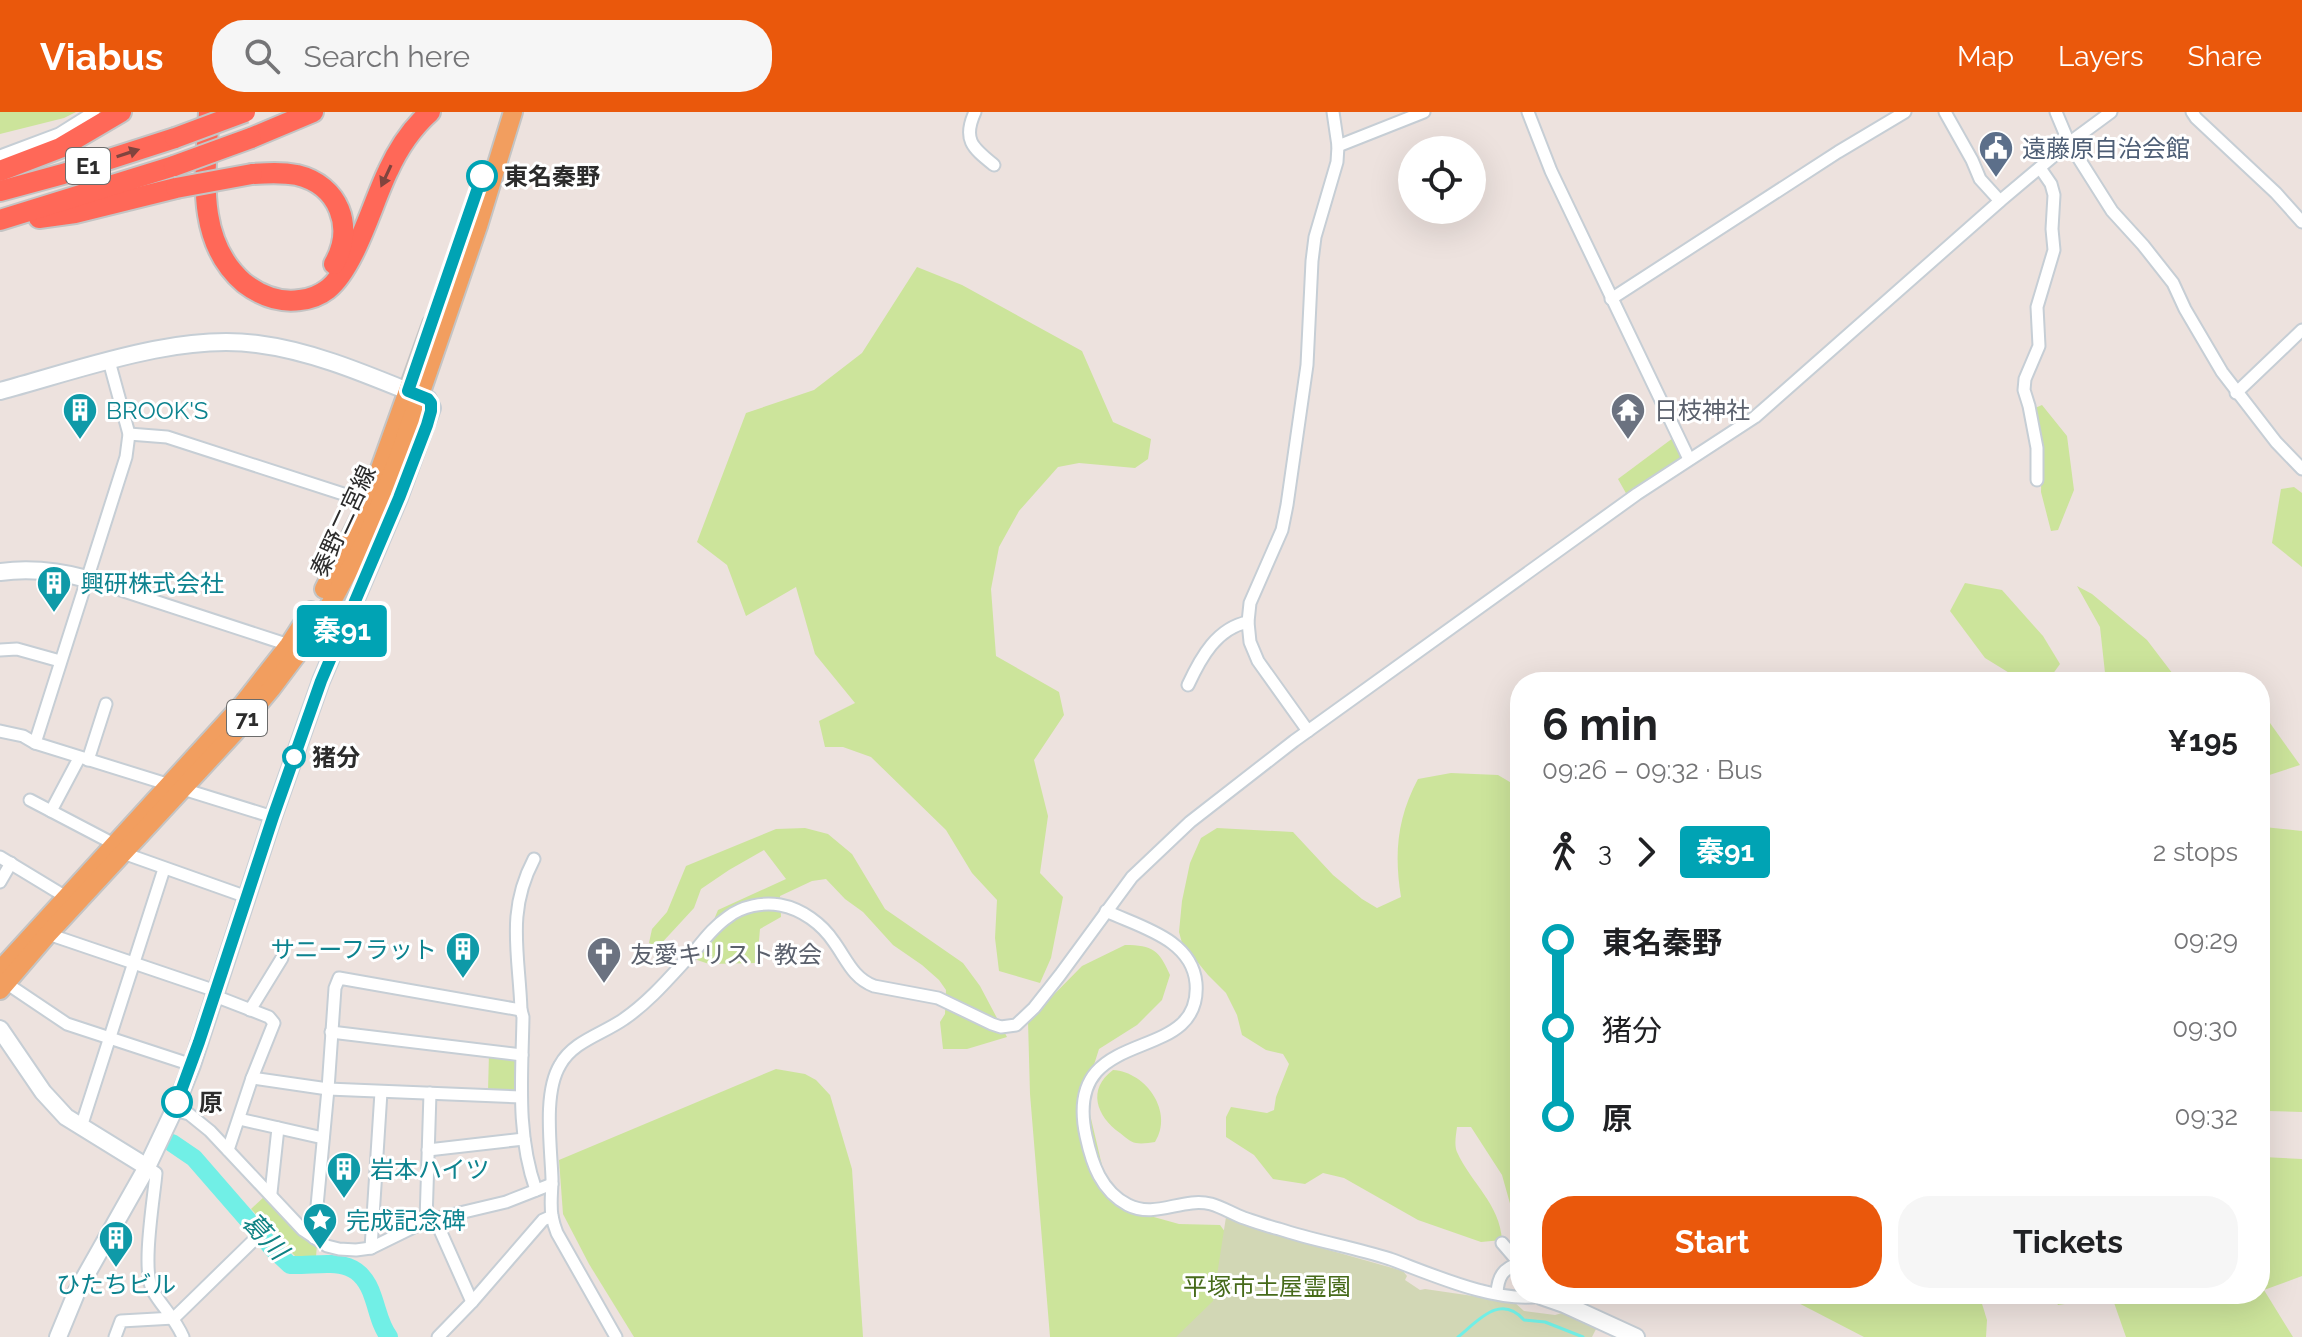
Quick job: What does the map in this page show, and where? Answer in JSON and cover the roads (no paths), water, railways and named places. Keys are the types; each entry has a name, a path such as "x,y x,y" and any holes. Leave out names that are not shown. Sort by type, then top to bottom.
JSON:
{"highway":[{"path":"0,171 60,148 121,112"},
{"path":"209,112 205,176 209,229 220,255 232,272 267,298 286,302 311,299 338,279 389,168 407,137 430,112"},
{"path":"0,222 75,213 176,188 252,174 300,176 317,183 334,200 343,221 343,244 332,268 314,284 290,290 266,286 245,273 228,250 215,201 219,112"},
{"name":"E1","path":"0,191 175,138 245,112"},
{"name":"E1","path":"0,222 174,166 313,112"}],"main road":[{"name":"秦野二宮線","path":"2,981 48,934 118,848 175,786 271,689 331,603 372,525 500,112"},
{"name":"秦野二宮線","path":"175,786 289,645 320,597 351,539 414,393 478,226 513,112"},
{"name":"秦野二宮線","path":"2,981 66,897 118,848"}],"street":[{"path":"0,156 59,134 94,112"},
{"path":"975,112 970,126 970,142 994,165"},
{"path":"1308,731 1258,661 1250,642 1248,622 1250,603 1282,530 1287,505 1307,365 1313,249 1337,162 1333,112"},
{"path":"1338,146 1424,112"},
{"path":"1528,112 1551,171 1689,459"},
{"path":"1611,299 1905,112"},
{"path":"1945,112 1980,179 2000,201"},
{"path":"2056,112 2069,143 2112,211 2173,283 2185,309 2236,393 2302,469"},
{"path":"616,1337 557,1233 552,1216 551,1097 554,1079 568,1054 624,1019 658,989 717,926 740,910 766,904 781,905 796,910 823,928 856,976 866,983 938,998 1001,1027 1016,1025 1034,1008 1132,877 1190,822 1308,731 1689,459 1755,417 2000,201 2111,112"},
{"path":"2192,112 2302,222"},
{"path":"2037,480 2037,448 2024,390 2025,379 2039,346 2037,307 2054,250 2054,195 2051,184 2040,168"},
{"path":"2236,393 2302,330"},
{"path":"0,391 170,346 254,343 313,356 414,393 431,403 427,425 399,498 321,681 192,1065 147,1167 77,1291 58,1337"},
{"path":"35,743 126,457 129,434 109,361"},
{"path":"129,434 167,437 368,502"},
{"path":"0,572 41,570 87,579 289,645"},
{"path":"1188,685 1217,636 1233,625 1248,622"},
{"path":"0,650 17,649 60,661"},
{"path":"51,811 82,761 106,704"},
{"path":"0,731 23,736 82,761 273,817"},
{"path":"30,800 164,869 247,897"},
{"path":"0,857 66,897"},
{"path":"534,859 526,872 515,919 523,1017 521,1097 524,1139 527,1165 536,1190"},
{"path":"0,882 11,863"},
{"path":"81,1127 164,869"},
{"path":"1106,911 1179,948 1192,969 1196,989 1191,1009 1174,1031 1111,1058 1095,1072 1088,1085 1084,1096 1084,1124 1094,1167 1109,1192 1120,1201 1141,1210 1158,1211 1194,1203 1211,1204 1282,1230 1366,1251 1424,1273 1510,1295"},
{"path":"48,934 135,963 269,1017 274,1023 228,1150"},
{"path":"250,1010 282,958"},
{"path":"314,1238 335,988 339,978 521,1010"},
{"path":"2,981 67,1024 192,1065"},
{"path":"0,1029 43,1092 66,1117 156,1173 149,1282 183,1337"},
{"path":"331,1032 522,1055"},
{"path":"252,1078 328,1089 521,1097"},
{"path":"371,1248 381,1092"},
{"path":"430,1093 430,1220 472,1302"},
{"path":"174,1110 189,1114 210,1131 303,1230 327,1246 339,1249 371,1248 430,1220 506,1202 552,1184"},
{"path":"239,1119 323,1138"},
{"path":"271,1193 278,1128"},
{"path":"428,1150 524,1139"},
{"path":"438,1337 543,1220 552,1216"},
{"path":"115,1337 121,1321 174,1318 257,1237"},
{"path":"1502,1243 1510,1252"},
{"path":"1497,1293 1501,1275 1510,1267"},
{"path":"1564,1304 1636,1337"}],"waterway":[{"name":"葛川","path":"172,1143 194,1158 290,1265 340,1265 359,1274 367,1283 389,1337"},
{"path":"1458,1337 1481,1317 1498,1309 1506,1309 1524,1320 1545,1322 1583,1337"}],"place":[{"name":"東名秦野","path":"482,176"},
{"name":"遠藤原自治会館","path":"1996,179"},
{"name":"BROOK'S","path":"80,441"},
{"name":"日枝神社","path":"1628,441"},
{"name":"興研株式会社","path":"54,614"},
{"name":"猪分","path":"294,757"},
{"name":"サニーフラット","path":"463,980"},
{"name":"友愛キリスト教会","path":"604,985"},
{"name":"原","path":"177,1102"},
{"name":"岩本ハイツ","path":"344,1200"},
{"name":"完成記念碑","path":"320,1251"},
{"name":"ひたちビル","path":"116,1269"}],"park label":[{"name":"平塚市土屋霊園","path":"1267,1286"}]}
